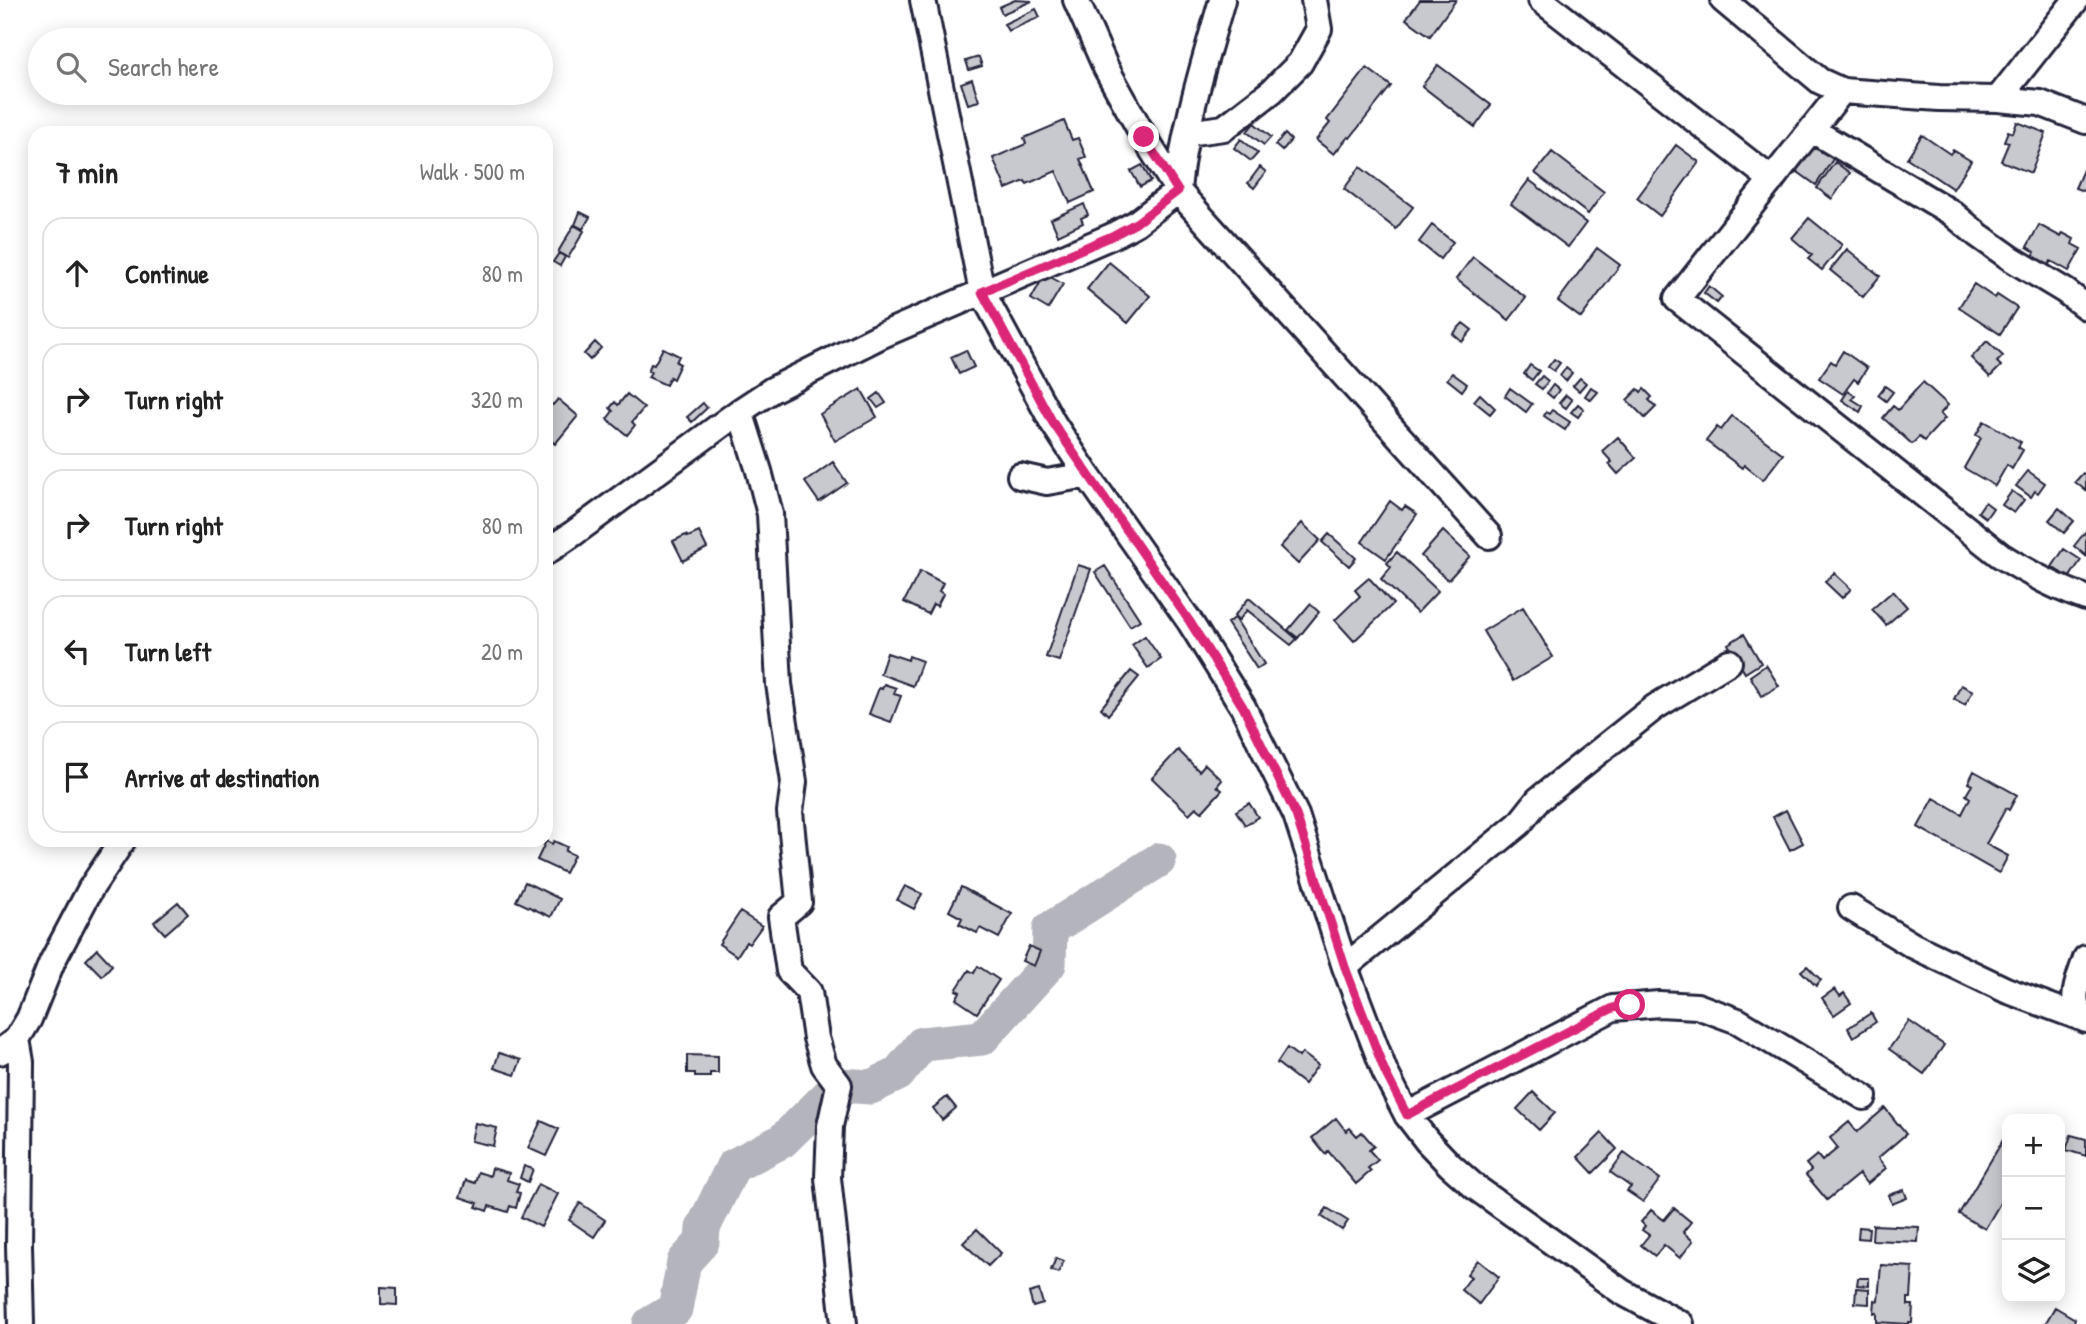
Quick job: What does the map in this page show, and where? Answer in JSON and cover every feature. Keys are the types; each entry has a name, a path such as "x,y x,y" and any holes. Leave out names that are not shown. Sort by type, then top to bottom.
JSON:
{"street":[{"path":"923,0 982,292 1053,423 1190,622 1243,707 1296,815 1345,967 1385,1072 1407,1115 1450,1165 1475,1187 1622,1292 1681,1324"},
{"path":"1076,0 1112,80 1178,191 1489,536"},
{"path":"553,547 772,390 880,336 1112,236 1136,223 1178,191 1187,133 1222,0"},
{"path":"1187,133 1224,128 1272,91 1300,63 1319,29 1314,0"},
{"path":"1541,0 1772,180"},
{"path":"1723,0 1820,81 1842,91 2040,103 2086,121"},
{"path":"1998,99 2076,0"},
{"path":"1842,91 1677,299 2000,555 2030,575 2086,598"},
{"path":"1812,130 1952,213 2012,260 2086,307"},
{"path":"740,411 769,514 779,684 794,782 790,812 799,902 781,918 789,971 809,992 816,1038 824,1065 839,1085 830,1126 828,1178 844,1324"},
{"path":"1020,476 1047,482 1087,475"},
{"path":"1345,967 1520,824 1538,800 1644,715 1729,662"},
{"path":"21,1324 21,1062 9,1045 29,1019 52,962 91,888 117,847"},
{"path":"1851,908 1912,945 1994,985 2085,1020"},
{"path":"2085,1020 2075,1009 2074,997 2086,958"},
{"path":"1407,1115 1613,1008 1659,1004 1697,1006 1738,1021 1864,1097"}],"building":[{"path":"1015,0 1032,1 1002,14 999,7"},
{"path":"1420,0 1456,0 1430,36 1406,19"},
{"path":"1036,9 1040,17 1008,31 1004,24"},
{"path":"979,57 982,66 969,70 966,61"},
{"path":"1438,65 1491,105 1475,127 1422,86"},
{"path":"1367,68 1391,86 1334,154 1316,140 1330,123 1327,120"},
{"path":"972,79 979,101 968,104 961,83"},
{"path":"1064,121 1072,140 1078,138 1086,157 1080,159 1094,192 1070,203 1056,171 1027,184 1025,181 1006,189 993,158 1026,144 1024,138"},
{"path":"2017,122 2046,133 2031,173 2001,161 2009,142 2004,141 2008,131 2013,133"},
{"path":"1254,123 1271,137 1264,145 1247,132"},
{"path":"1285,134 1291,140 1282,151 1275,145"},
{"path":"1922,135 1950,154 1953,150 1971,161 1953,189 1907,158"},
{"path":"1241,139 1258,153 1251,161 1234,148"},
{"path":"1815,142 1835,156 1816,185 1795,170"},
{"path":"1676,145 1699,162 1660,216 1637,198"},
{"path":"1552,152 1604,192 1588,214 1535,173"},
{"path":"1835,162 1850,173 1832,199 1817,188"},
{"path":"2086,163 2086,192 2075,188"},
{"path":"1142,165 1151,181 1140,187 1131,171"},
{"path":"1260,167 1266,172 1254,188 1248,183"},
{"path":"1360,167 1413,207 1396,229 1344,189"},
{"path":"1529,180 1586,223 1568,247 1511,204"},
{"path":"1084,204 1088,215 1081,218 1083,223 1058,235 1051,219"},
{"path":"580,212 590,217 583,229 575,225"},
{"path":"1809,218 1842,245 1822,270 1808,259 1812,255 1792,238"},
{"path":"574,225 584,231 568,258 558,252"},
{"path":"1432,225 1453,242 1440,259 1419,242"},
{"path":"2039,225 2061,237 2063,233 2074,239 2072,244 2081,249 2069,271 2051,261 2048,266 2033,257 2035,252 2027,247"},
{"path":"1597,248 1620,265 1581,318 1558,301"},
{"path":"1847,249 1880,276 1863,297 1830,270"},
{"path":"559,253 565,257 560,266 553,262"},
{"path":"1473,257 1526,298 1509,320 1456,279"},
{"path":"1109,262 1150,296 1128,323 1087,289"},
{"path":"1045,274 1063,284 1048,309 1031,299"},
{"path":"1974,284 2017,308 2000,334 1959,307"},
{"path":"1709,286 1722,297 1717,303 1704,293"},
{"path":"1463,323 1472,330 1462,342 1453,334"},
{"path":"1987,341 2003,356 1997,362 2001,366 1990,377 1971,358"},
{"path":"595,342 601,348 590,360 584,354"},
{"path":"663,348 679,356 676,362 680,364 673,379 670,377 666,385 648,377 651,364 654,365"},
{"path":"966,350 974,367 959,374 951,357"},
{"path":"1843,351 1867,368 1858,382 1854,379 1843,394 1819,378 1831,361 1835,364"},
{"path":"1554,359 1560,363 1554,371 1548,367"},
{"path":"1530,365 1539,371 1532,380 1524,374"},
{"path":"1566,368 1572,373 1566,381 1560,376"},
{"path":"1452,373 1467,384 1462,391 1447,379"},
{"path":"1542,376 1548,381 1542,389 1535,384"},
{"path":"1580,378 1586,383 1579,391 1573,386"},
{"path":"1923,382 1948,405 1940,414 1945,418 1924,441 1919,437 1912,444 1883,418 1893,406 1898,410"},
{"path":"1553,385 1559,390 1553,398 1547,393"},
{"path":"1885,386 1893,392 1886,401 1878,395"},
{"path":"1591,387 1598,392 1591,400 1585,396"},
{"path":"1510,388 1532,404 1526,412 1505,396"},
{"path":"861,389 877,417 835,441 820,414"},
{"path":"1638,389 1641,392 1644,389 1652,397 1649,400 1656,407 1645,418 1627,400"},
{"path":"1848,391 1855,396 1852,399 1863,406 1860,412 1842,400"},
{"path":"879,393 886,403 878,408 871,399"},
{"path":"627,394 644,408 632,422 635,425 627,435 607,419 613,411 610,408 615,402 618,405"},
{"path":"1480,394 1495,408 1490,414 1474,401"},
{"path":"1566,395 1572,400 1566,408 1559,403"},
{"path":"558,399 578,416 555,444 553,442 553,405"},
{"path":"703,403 707,408 692,422 687,417"},
{"path":"1578,404 1584,409 1578,417 1571,412"},
{"path":"1552,410 1570,422 1565,430 1544,416"},
{"path":"1732,416 1783,454 1763,480 1706,441 1717,427 1721,430"},
{"path":"1984,421 2021,442 2018,447 2023,450 2012,469 2007,465 1995,486 1964,468 1981,438 1976,435"},
{"path":"1618,437 1636,458 1618,474 1602,451"},
{"path":"833,462 847,483 819,502 805,482"},
{"path":"2028,471 2045,483 2038,493 2035,491 2031,497 2016,486"},
{"path":"2083,473 2086,475 2086,491 2075,482"},
{"path":"2012,491 2024,500 2014,513 2002,505"},
{"path":"1390,501 1402,510 1405,506 1417,514 1386,559 1362,542"},
{"path":"1985,502 1993,508 1986,518 1978,512"},
{"path":"2059,508 2074,521 2064,533 2049,520"},
{"path":"1302,523 1320,540 1298,564 1280,547"},
{"path":"1443,531 1470,556 1448,580 1421,556"},
{"path":"2086,531 2086,556 2074,546"},
{"path":"699,532 707,548 683,561 673,541"},
{"path":"1329,534 1356,558 1349,566 1322,542"},
{"path":"2064,549 2081,560 2069,578 2052,567"},
{"path":"1397,552 1438,591 1417,613 1381,579 1391,567 1387,563"},
{"path":"1078,565 1091,569 1059,661 1046,657"},
{"path":"1105,566 1140,620 1130,626 1095,572"},
{"path":"920,571 943,583 939,591 943,594 937,606 933,604 928,614 904,602"},
{"path":"1834,573 1851,589 1842,598 1825,582"},
{"path":"1369,578 1393,604 1354,641 1335,620 1360,596 1355,590"},
{"path":"1893,591 1907,607 1886,625 1872,609"},
{"path":"1249,598 1297,639 1291,645 1247,610 1239,620 1234,616"},
{"path":"1310,604 1319,612 1298,638 1288,630"},
{"path":"1523,607 1553,657 1513,681 1483,631"},
{"path":"1235,618 1264,664 1257,669 1227,623"},
{"path":"1744,634 1761,663 1745,673 1728,644"},
{"path":"1145,636 1161,659 1148,668 1132,645"},
{"path":"887,653 908,660 909,656 922,661 913,686 880,674"},
{"path":"1766,665 1779,686 1762,696 1750,676"},
{"path":"1131,671 1139,677 1108,715 1101,708"},
{"path":"884,684 896,688 894,694 901,696 891,722 869,714 879,688 882,689"},
{"path":"1961,685 1973,691 1965,705 1954,699"},
{"path":"1178,750 1199,771 1205,764 1222,780 1217,786 1222,790 1202,812 1196,807 1189,814 1152,778"},
{"path":"1974,771 2017,795 2009,810 2006,808 1986,844 2008,856 1999,873 1918,827 1934,798 1962,814 1970,798 1966,795 1972,785 1968,783"},
{"path":"1249,803 1258,817 1245,825 1236,811"},
{"path":"1786,810 1803,843 1790,850 1773,817"},
{"path":"554,841 567,847 565,851 574,855 565,873 537,860 543,847 553,847"},
{"path":"525,882 560,899 551,917 516,901"},
{"path":"905,886 922,894 914,909 897,900"},
{"path":"961,887 1012,914 999,938 980,928 977,933 959,924 962,918 949,911"},
{"path":"178,902 188,914 165,934 154,922"},
{"path":"740,912 762,926 737,956 719,944"},
{"path":"1029,946 1040,951 1034,966 1022,961"},
{"path":"97,949 112,965 102,976 86,960"},
{"path":"978,966 999,980 977,1013 956,999 960,992 956,990 969,970 974,973"},
{"path":"1807,966 1821,980 1816,986 1801,971"},
{"path":"1835,989 1840,996 1844,993 1851,1003 1834,1015 1822,998"},
{"path":"1871,1013 1876,1022 1853,1037 1848,1028"},
{"path":"1909,1021 1944,1045 1924,1074 1889,1049"},
{"path":"1287,1048 1299,1057 1302,1053 1318,1065 1304,1084 1277,1063"},
{"path":"499,1053 521,1060 515,1075 494,1068"},
{"path":"687,1055 718,1056 718,1073 710,1073 710,1077 695,1077 695,1073 687,1073"},
{"path":"1533,1092 1555,1113 1539,1130 1517,1109"},
{"path":"947,1097 956,1108 942,1120 933,1108"},
{"path":"1885,1108 1906,1134 1878,1158 1886,1168 1867,1184 1859,1174 1827,1200 1806,1175 1811,1170 1806,1164 1817,1155 1822,1161 1838,1148 1830,1138 1849,1122 1857,1132"},
{"path":"1336,1118 1346,1131 1350,1128 1357,1136 1362,1132 1374,1146 1369,1150 1378,1160 1368,1168 1371,1171 1356,1184 1328,1151 1325,1154 1312,1138"},
{"path":"541,1121 559,1129 546,1156 528,1148"},
{"path":"475,1123 497,1128 493,1146 471,1141"},
{"path":"1602,1133 1617,1149 1593,1173 1578,1157"},
{"path":"2071,1135 2086,1139 2086,1156 2066,1150"},
{"path":"2002,1142 2002,1200 1985,1229 1959,1214"},
{"path":"1624,1153 1660,1179 1643,1202 1627,1191 1631,1187 1610,1172"},
{"path":"524,1166 533,1169 528,1182 520,1178"},
{"path":"492,1168 509,1173 507,1180 519,1184 516,1192 520,1193 516,1208 510,1206 508,1212 489,1206 487,1211 476,1207 478,1203 460,1197 466,1180 475,1183 478,1172 490,1176"},
{"path":"538,1184 558,1194 541,1227 521,1217"},
{"path":"1904,1190 1907,1198 1892,1204 1889,1195"},
{"path":"580,1203 605,1220 594,1237 569,1220"},
{"path":"1327,1208 1348,1221 1342,1230 1321,1216"},
{"path":"1674,1208 1691,1222 1683,1232 1693,1241 1680,1258 1664,1245 1655,1256 1641,1245 1649,1235 1642,1230 1645,1226 1641,1222 1651,1210 1664,1220"},
{"path":"1873,1225 1919,1227 1918,1242 1872,1240"},
{"path":"1859,1227 1869,1228 1868,1239 1858,1238"},
{"path":"977,1229 1001,1253 988,1266 963,1243"},
{"path":"1056,1258 1064,1261 1058,1273 1051,1270"},
{"path":"1478,1260 1499,1277 1479,1304 1461,1290 1471,1277 1467,1274"},
{"path":"1881,1265 1913,1267 1911,1298 1908,1298 1908,1305 1913,1305 1912,1322 1909,1324 1877,1322 1877,1313 1874,1313 1875,1300 1878,1301"},
{"path":"1858,1278 1869,1278 1869,1286 1857,1285"},
{"path":"381,1287 397,1288 397,1305 381,1304"},
{"path":"1856,1288 1869,1289 1869,1304 1855,1303"},
{"path":"1039,1290 1043,1304 1033,1307 1029,1293"},
{"path":"2055,1307 2075,1319 2073,1324 2045,1324"}],"waterway":[{"path":"650,1324 675,1309 684,1262 702,1242 703,1228 733,1166 782,1141 839,1085 871,1087 898,1074 922,1044 982,1038 1049,964 1050,929 1159,860"}],"route":[{"path":"1144,137 1178,191 1136,223 1112,236 982,292 1053,423 1218,665 1270,759 1296,815 1345,967 1385,1072 1407,1115 1613,1008 1630,1005"}]}
